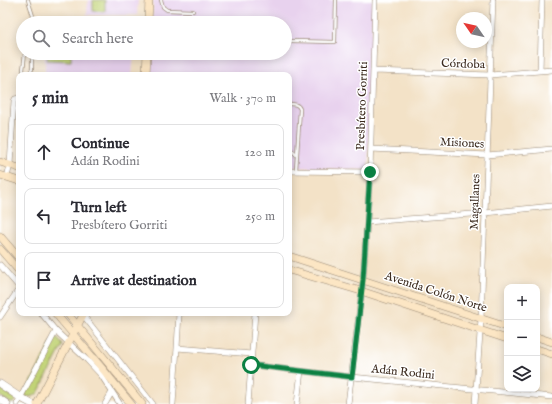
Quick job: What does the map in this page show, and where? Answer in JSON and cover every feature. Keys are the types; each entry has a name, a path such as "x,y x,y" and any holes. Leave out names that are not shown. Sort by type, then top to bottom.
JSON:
{"main road":[{"path":"148,16 149,0"},
{"path":"146,72 147,60"},
{"path":"0,162 16,167"},
{"path":"3,176 16,180"},
{"path":"0,236 16,255"},
{"path":"0,249 16,268"},
{"name":"Avenida Colón Norte","path":"292,257 504,326"},
{"name":"Avenida Colón Norte","path":"292,271 361,291 504,338"},
{"path":"58,316 131,404"},
{"path":"70,316 142,404"},
{"path":"37,404 82,316"},
{"path":"540,338 552,342"},
{"path":"540,350 552,354"}],"street":[{"name":"Presbítero Gorriti","path":"348,404 363,280 367,222 374,71 375,0"},
{"name":"Magallanes","path":"475,404 481,318 493,0"},
{"path":"540,71 542,0"},
{"name":"Córdoba","path":"374,71 490,75 552,70"},
{"path":"3,176 10,165 14,102 16,99"},
{"name":"Misiones","path":"371,149 487,155 552,149"},
{"path":"292,170 370,172"},
{"path":"367,222 552,206"},
{"path":"0,265 16,284"},
{"path":"0,317 16,293"},
{"path":"44,316 56,331 101,375 120,404"},
{"path":"85,316 153,404"},
{"path":"173,404 179,316"},
{"path":"248,404 255,316"},
{"path":"19,401 56,331"},
{"path":"177,348 252,354"},
{"name":"Adán Rodini","path":"251,365 352,377 552,397"},
{"path":"297,404 301,371"},
{"path":"0,384 19,401 32,404"},
{"path":"105,404 112,392"},
{"path":"0,399 7,404"}],"lane":[{"path":"28,0 33,16"},
{"path":"161,0 163,7 167,10 193,11"},
{"path":"292,41 335,42 336,0"},
{"path":"23,72 24,60"},
{"path":"31,72 32,60"},
{"path":"292,104 296,104 300,109 296,171"},
{"path":"292,150 297,156"}],"shaded area":[{"path":"88,0 138,0 137,15 87,15"},
{"path":"153,0 373,0 368,170 292,167 292,72 151,72 152,60 292,60 292,16 153,16"},
{"path":"45,60 133,60 132,72 45,72"}],"green space":[{"path":"93,0 105,0 105,12 93,11"},
{"path":"47,60 71,60 71,61"},
{"path":"55,336 63,345 38,393 31,397 24,396"},
{"path":"0,388 16,400 14,403 10,403 0,396"}],"route":[{"path":"251,365 352,377 363,280 370,172"}]}
